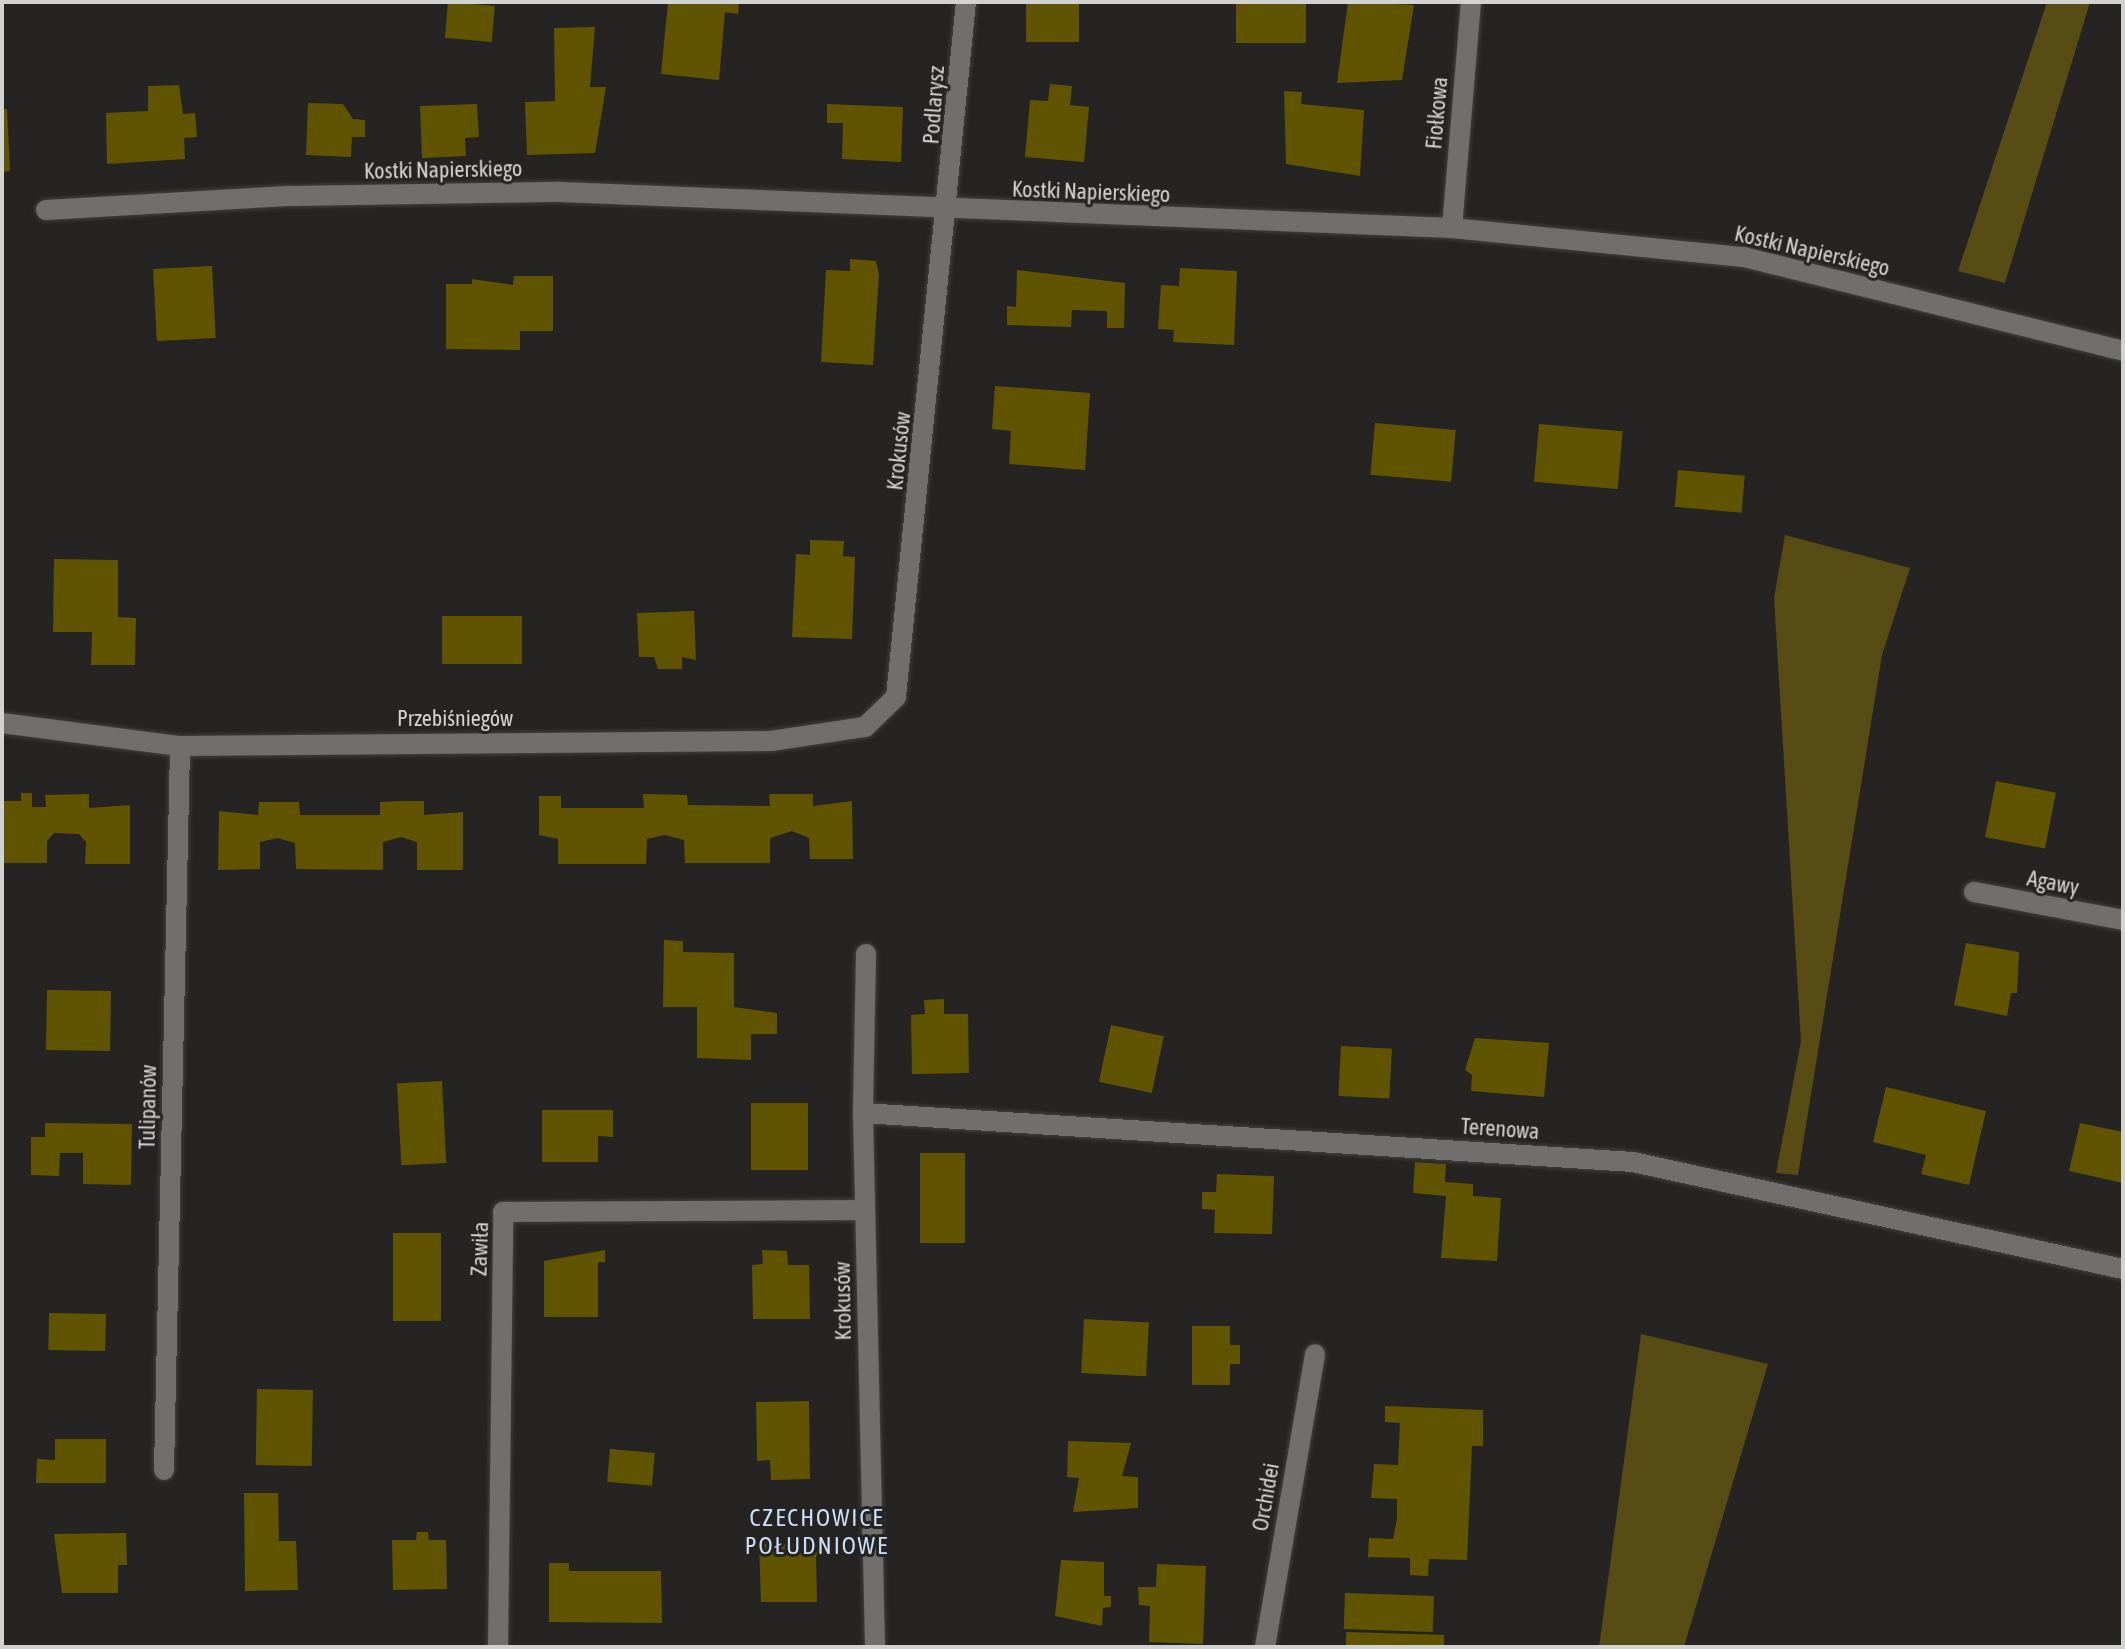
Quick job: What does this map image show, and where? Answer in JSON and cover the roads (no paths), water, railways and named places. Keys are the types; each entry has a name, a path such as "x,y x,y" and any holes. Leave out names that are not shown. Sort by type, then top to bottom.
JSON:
{"street":[{"name":"Podlarysz","path":"949,211 966,2"},
{"name":"Fiołkowa","path":"1452,228 1471,2"},
{"name":"Kostki Napierskiego","path":"46,210 292,196 561,192 949,211 1452,228 1744,257 2123,351"},
{"name":"Krokusów","path":"896,697 949,211"},
{"name":"Przebiśniegów","path":"2,723 180,746 771,741 865,727 896,697"},
{"name":"Tulipanów","path":"164,1470 180,746"},
{"name":"Agawy","path":"1974,892 2123,920"},
{"name":"Krokusów","path":"866,954 863,1113 875,1647"},
{"name":"Terenowa","path":"863,1113 1633,1162 2123,1269"},
{"name":"Zawiła","path":"498,1647 503,1212 865,1210"},
{"name":"Orchidei","path":"1265,1647 1315,1354"}],"district":[{"name":"CZECHOWICE POŁUDNIOWE","path":"817,1532"}]}
